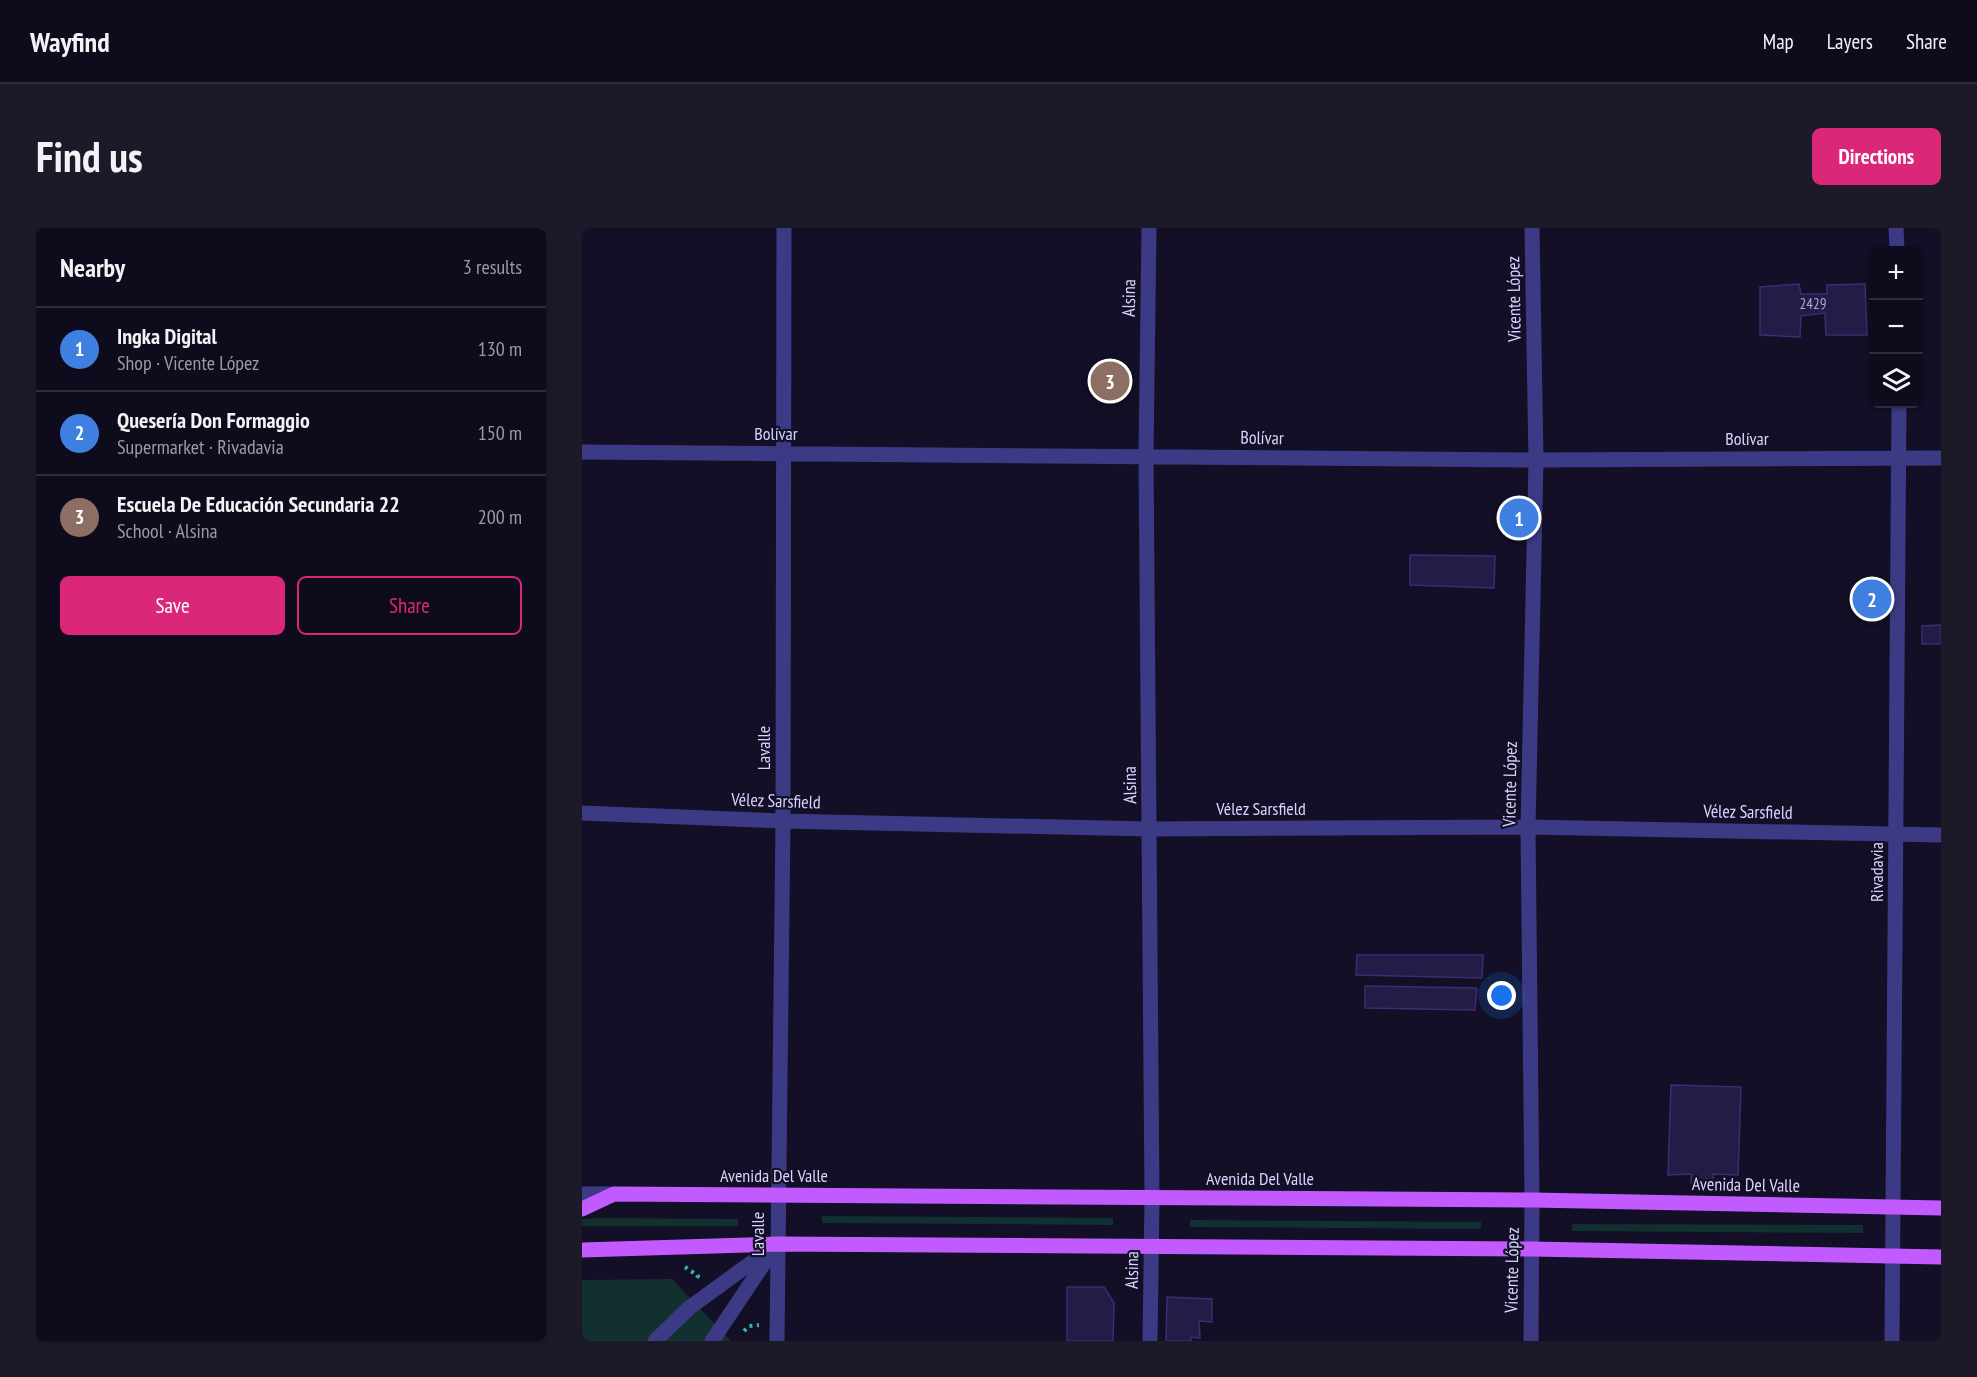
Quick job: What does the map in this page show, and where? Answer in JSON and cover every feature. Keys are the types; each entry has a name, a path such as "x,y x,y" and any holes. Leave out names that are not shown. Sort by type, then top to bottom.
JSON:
{"main road":[{"name":"Avenida Del Valle","path":"582,1209 614,1194 1532,1200 1941,1208"},
{"path":"582,1250 777,1244 1532,1249 1941,1257"}],"street":[{"name":"Lavalle","path":"777,1341 783,821 784,228"},
{"name":"Alsina","path":"1149,228 1146,456 1152,1198 1150,1341"},
{"name":"Vicente López","path":"1531,1341 1532,1200 1528,827 1536,460 1532,228"},
{"path":"1896,228 1897,246"},
{"name":"Rivadavia","path":"1892,1341 1899,408"},
{"name":"Bolívar","path":"582,452 1536,460 1941,458"},
{"name":"Vélez Sarsfield","path":"582,813 783,821 1149,829 1528,827 1941,835"},
{"path":"582,1194 614,1194"},
{"path":"655,1341 689,1308 777,1244"},
{"path":"712,1341 777,1244"}],"path":[{"path":"741,1334 749,1326 777,1324"}],"green space":[{"path":"822,1216 1113,1218 1113,1225 822,1223"},
{"path":"582,1219 738,1219 738,1226 582,1226"},
{"path":"1190,1220 1481,1222 1481,1229 1190,1227"},
{"path":"1572,1224 1863,1225 1863,1233 1572,1231"},
{"path":"672,1279 731,1341 582,1341 582,1280"}],"building":[{"path":"1799,284 1801,294 1827,294 1827,285 1865,284 1867,335 1826,335 1825,313 1801,316 1800,337 1760,335 1760,287"},
{"path":"1410,555 1495,556 1494,588 1410,585"},
{"path":"1941,625 1941,644 1922,644 1922,626"},
{"path":"1357,955 1483,955 1482,978 1356,975"},
{"path":"1365,986 1477,988 1475,1010 1365,1008"},
{"path":"1671,1085 1741,1087 1738,1175 1713,1174 1713,1184 1691,1183 1691,1174 1668,1175"},
{"path":"1067,1287 1104,1287 1114,1303 1113,1341 1067,1341"},
{"path":"1167,1297 1212,1299 1212,1322 1199,1321 1200,1338 1191,1337 1191,1341 1166,1341"}],"place":[{"name":"Escuela De Educación Secundaria 22","path":"1110,381"},
{"name":"Ingka Digital","path":"1519,518"},
{"name":"Quesería Don Formaggio","path":"1872,599"}]}
